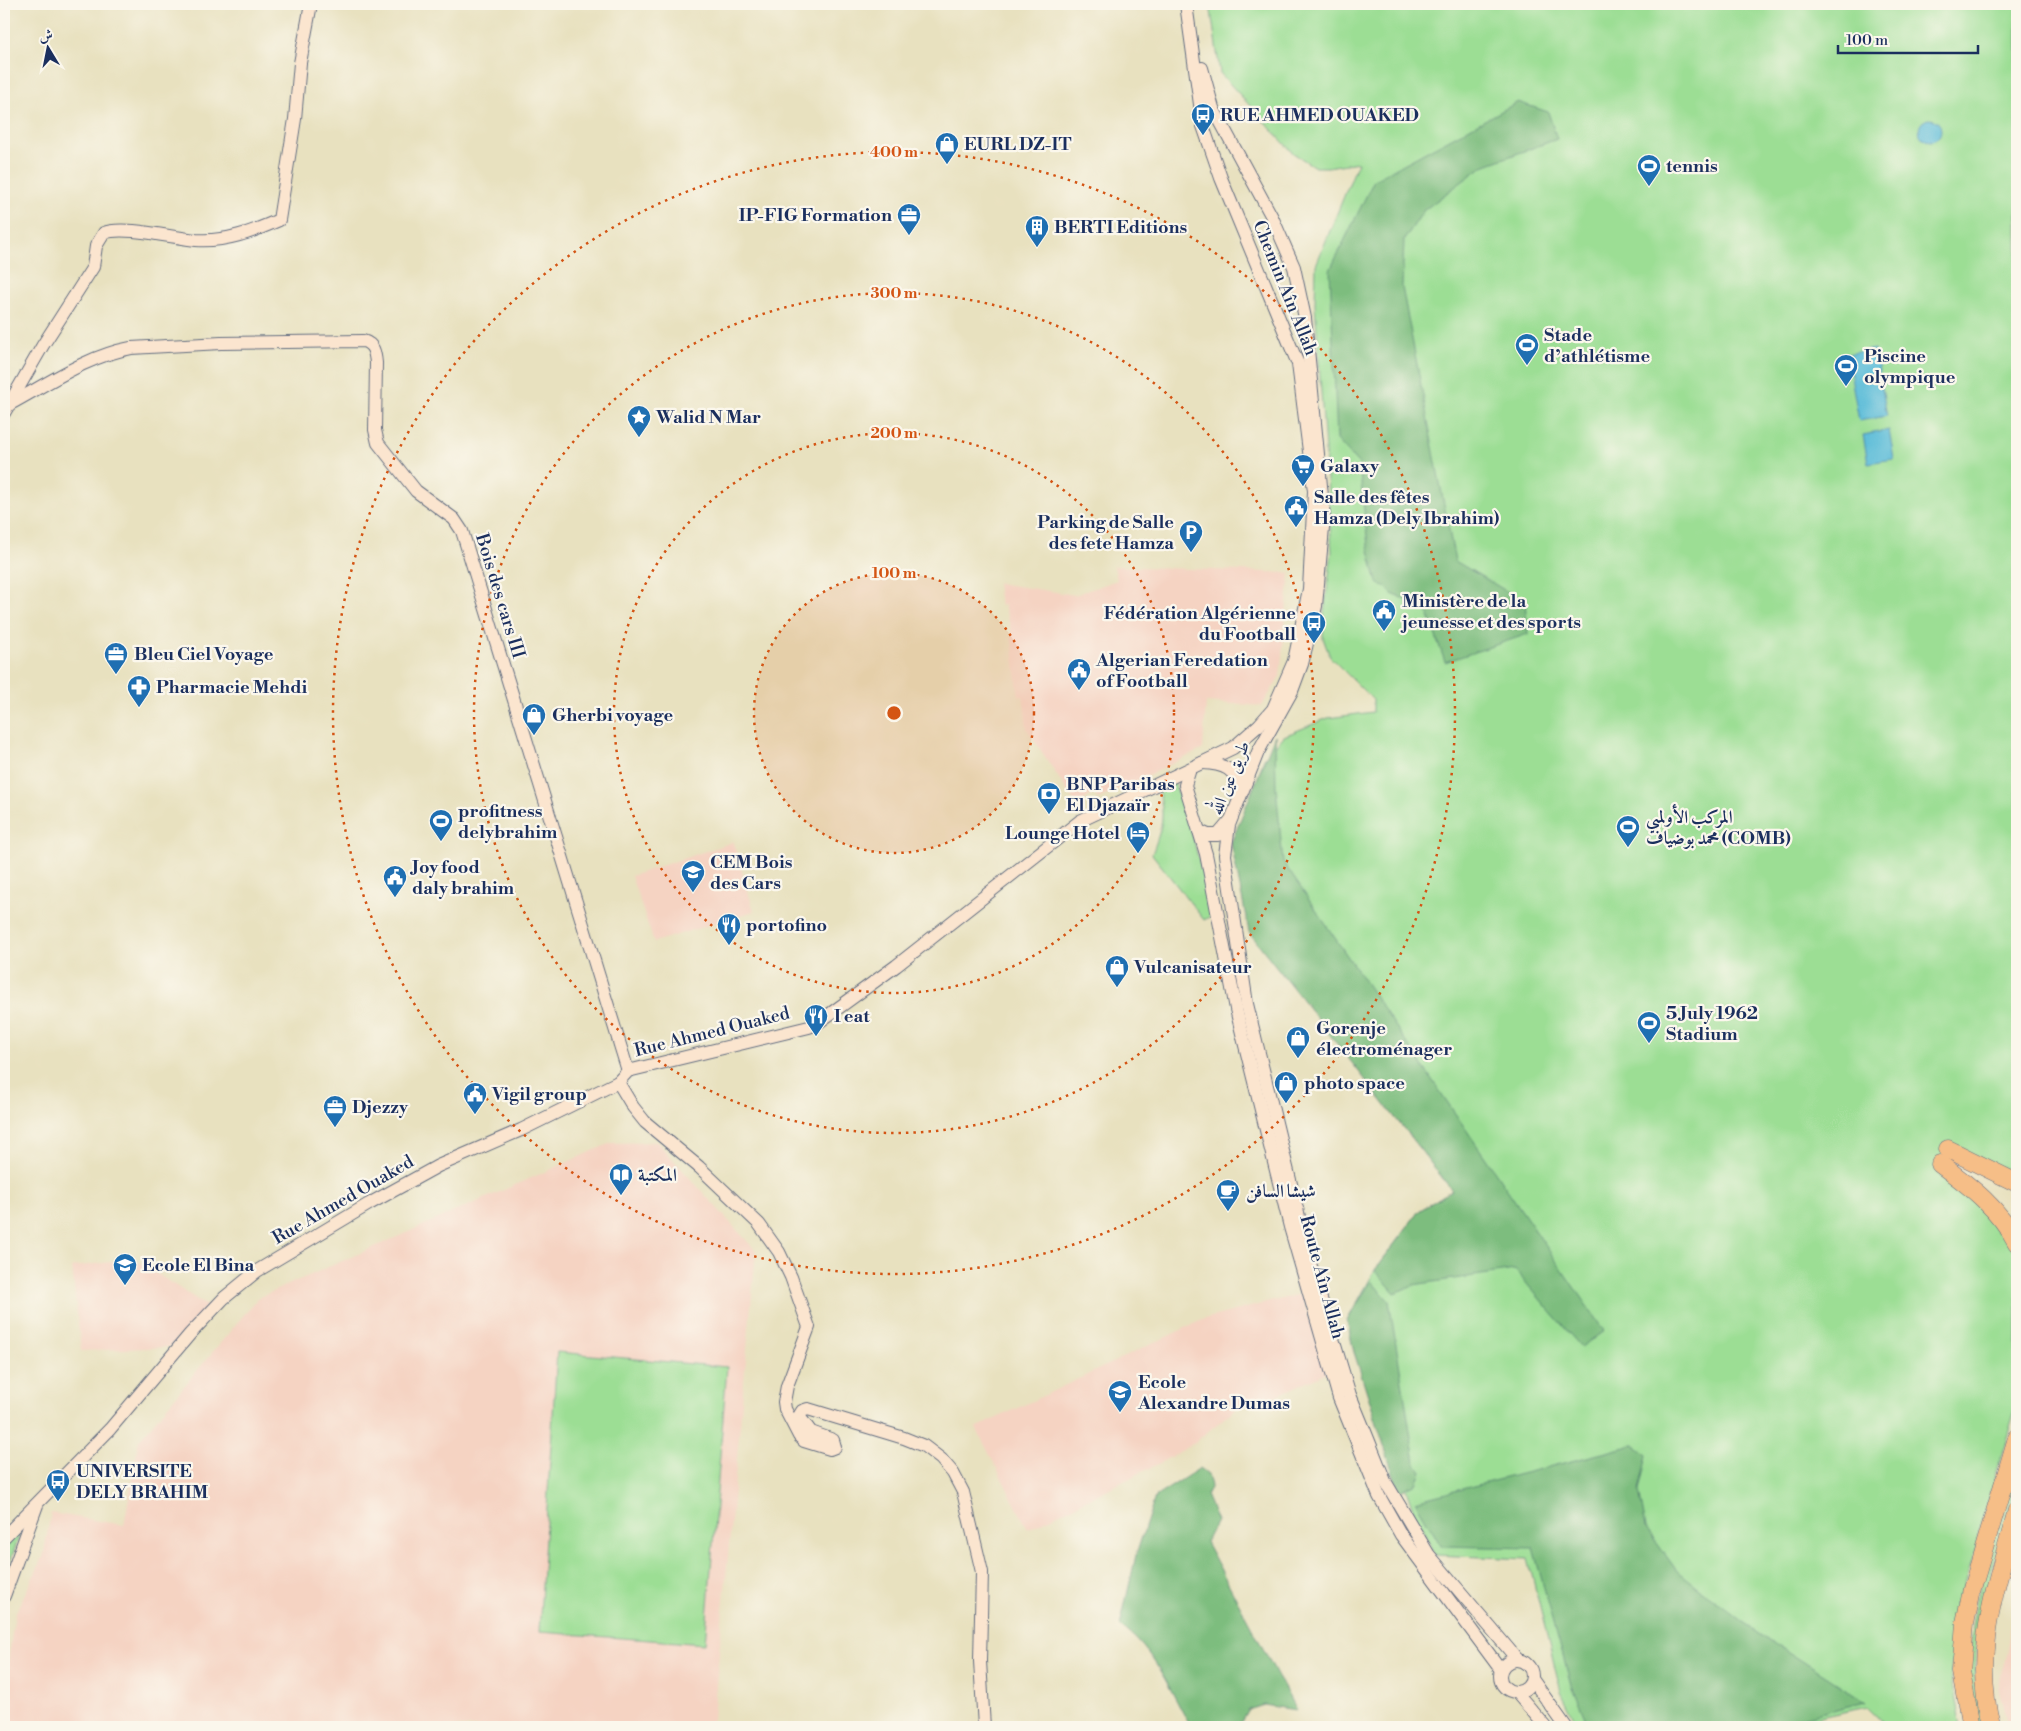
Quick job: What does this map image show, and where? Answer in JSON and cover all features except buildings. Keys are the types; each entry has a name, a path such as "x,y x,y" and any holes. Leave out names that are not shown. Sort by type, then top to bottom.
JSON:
{"highway":[{"path":"2017,1183 1944,1156 2005,1221 2017,1243"},
{"path":"1971,1727 1961,1672 1965,1623 1972,1589 2017,1438"},
{"path":"1992,1727 1982,1670 1985,1639 1991,1606 2017,1510"}],"main road":[{"path":"7,409 43,345 94,267 96,246 104,233 122,230 198,240 226,238 246,234 279,220 295,119 300,63 311,4"},
{"name":"Chemin Aîn Allah","path":"1186,4 1203,126 1221,178 1298,364 1314,491 1309,590 1292,691 1277,718"},
{"name":"Chemin Aîn Allah","path":"1192,4 1203,76 1220,123 1280,233 1294,267 1305,318 1324,517 1316,606 1298,663 1272,709 1259,725 1233,748 1202,763"},
{"path":"1203,126 1220,123"},
{"path":"1284,327 1305,318"},
{"name":"Bois des cars III","path":"7,409 82,364 116,351 146,346 363,341 374,349 375,437 381,448 416,491 454,519 462,531 628,1071"},
{"name":"طريق عين الله","path":"1225,855 1232,819 1241,792 1277,718"},
{"path":"1232,819 1218,835 1208,835 1199,830 1185,785 1190,769 1202,763 1227,768 1236,775 1241,792"},
{"name":"Rue Ahmed Ouaked","path":"4,1537 110,1429 203,1320 224,1298 251,1276 369,1204 438,1166 521,1130 618,1082 628,1071 809,1027 819,1022 896,966 1080,821 1190,769"},
{"path":"1170,777 1185,785"},
{"name":"طريق عين الله","path":"1199,830 1206,854"},
{"name":"Route Aîn Allah","path":"1206,854 1236,1009 1316,1321 1345,1416 1379,1496 1401,1535 1500,1670"},
{"name":"Route Aîn Allah","path":"1225,855 1248,1004 1309,1257 1350,1395 1385,1481 1414,1533 1429,1556 1518,1659"},
{"path":"618,1082 633,1107 646,1122 759,1224 779,1252 792,1277 809,1327 787,1386 784,1402 790,1420 799,1436 804,1441 830,1449 835,1447 833,1440 807,1430 799,1416 802,1411 808,1409 904,1438 924,1446 941,1459 953,1473 963,1492 982,1572 980,1662 984,1727"},
{"path":"4,1596 37,1505"},
{"path":"1546,1727 1516,1692 1504,1686 1500,1679 1500,1670 1507,1662 1518,1659 1530,1666 1532,1679 1566,1727"},
{"path":"1516,1692 1528,1687 1532,1679"}],"shaded area":[{"path":"1114,566 1290,573 1280,676 1262,706 1206,702 1203,749 1098,799 1094,793 1083,801 1084,808 1077,806 1027,729 1023,696 1019,697 1010,626 1004,605 1000,605 997,583 1075,595 1117,580"},
{"name":"CEM Bois des Cars","path":"733,842 754,911 654,942 631,876"},
{"path":"657,1142 756,1251 713,1719 709,1727 4,1727 4,1688 15,1614 43,1557 51,1513 124,1525 139,1440 258,1298 611,1143"},
{"name":"Ecole El Bina","path":"134,1259 207,1306 170,1347 81,1351 72,1267"},
{"name":"Ecole Alexandre Dumas","path":"1301,1294 1327,1372 1274,1397 1253,1399 1239,1406 1194,1443 1160,1463 1028,1529 976,1428 1204,1319"},
{"path":"2017,1595 2017,1727 2008,1727 1999,1691"}],"green space":[{"name":"المركب الأولمبي محمد بوضياف (COMB)","path":"1210,4 2017,4 2017,1179 1958,1151 1945,1172 2001,1222 2017,1253 2017,1403 1963,1588 1955,1626 1951,1673 1961,1727 1889,1727 1868,1707 1796,1722 1781,1727 1578,1727 1561,1692 1528,1559 1435,1555 1413,1509 1388,1436 1354,1352 1347,1321 1375,1270 1419,1211 1452,1190 1377,1094 1242,827 1264,758 1284,736 1328,718 1373,712 1373,700 1330,657 1323,638 1324,613 1332,552 1315,304 1316,265 1358,162 1328,167 1315,167 1293,153 1220,73"},
{"path":"1518,102 1548,112 1557,139 1483,166 1424,210 1404,240 1402,287 1455,561 1525,602 1528,634 1445,662 1426,608 1392,594 1386,587 1377,583 1368,546 1359,464 1337,440 1330,270 1374,180"},
{"path":"1275,735 1276,787 1283,862 1604,1331 1581,1347 1515,1270 1413,1285 1395,1293 1375,1270 1419,1211 1452,1190 1249,932 1231,843"},
{"path":"1174,782 1190,826 1213,915 1204,920 1152,854 1162,821 1162,805 1157,788"},
{"path":"1371,1281 1389,1301 1415,1462 1421,1471 1416,1483 1399,1492 1354,1352 1347,1321"},
{"path":"557,1352 727,1367 705,1644 539,1632"},
{"path":"1634,1445 1647,1455 1639,1491 1646,1528 1677,1571 1743,1623 1866,1702 1761,1727 1589,1727 1571,1685 1533,1548 1441,1546 1415,1501"},
{"path":"2017,1462 2014,1496 1985,1595 1978,1630 1976,1677 1984,1727 1979,1727 1970,1686 1971,1632 1983,1573"},
{"path":"1200,1468 1208,1474 1211,1486 1206,1495 1217,1521 1206,1542 1296,1710 1264,1705 1248,1710 1238,1727 1191,1727 1161,1672 1143,1646 1120,1626 1136,1555 1155,1497"},
{"path":"22,1528 5,1576 4,1545"}],"water":[{"path":"1930,119 1938,122 1941,130 1938,138 1930,141 1922,138 1919,130 1922,122"},
{"path":"1875,349 1887,416 1859,421 1847,354"},
{"path":"1889,430 1894,459 1868,463 1863,435"}],"place":[{"name":"RUE AHMED OUAKED","path":"1203,136"},
{"name":"EURL DZ-IT","path":"947,165"},
{"name":"tennis","path":"1649,187"},
{"name":"IP-FIG Formation","path":"909,236"},
{"name":"BERTI Editions","path":"1037,248"},
{"name":"Stade d’athlétisme","path":"1527,366"},
{"name":"Piscine olympique","path":"1846,387"},
{"name":"Walid N Mar","path":"639,438"},
{"name":"Galaxy","path":"1303,487"},
{"name":"Salle des fêtes Hamza (Dely Ibrahim)","path":"1296,528"},
{"name":"Parking de Salle des fete Hamza","path":"1191,553"},
{"name":"Ministère de la jeunesse et des sports","path":"1384,632"},
{"name":"Fédération Algérienne du Football","path":"1314,644"},
{"name":"Bleu Ciel Voyage","path":"116,675"},
{"name":"Algerian Feredation of Football","path":"1079,691"},
{"name":"Pharmacie Mehdi","path":"139,708"},
{"name":"Gherbi voyage","path":"534,736"},
{"name":"BNP Paribas El Djazaïr","path":"1049,815"},
{"name":"profitness delybrahim","path":"441,842"},
{"name":"المركب الأولمبي محمد بوضياف (COMB)","path":"1628,848"},
{"name":"Lounge Hotel","path":"1138,854"},
{"name":"CEM Bois des Cars","path":"693,893"},
{"name":"Joy food daly brahim","path":"395,898"},
{"name":"portofino","path":"729,946"},
{"name":"Vulcanisateur","path":"1117,988"},
{"name":"I eat","path":"816,1037"},
{"name":"5 July 1962 Stadium","path":"1649,1044"},
{"name":"Gorenje électroménager","path":"1298,1059"},
{"name":"photo space","path":"1286,1104"},
{"name":"Vigil group","path":"475,1115"},
{"name":"Djezzy","path":"335,1128"},
{"name":"المكتبة","path":"621,1196"},
{"name":"شيشا السافن","path":"1228,1212"},
{"name":"Ecole El Bina","path":"125,1286"},
{"name":"Ecole Alexandre Dumas","path":"1120,1413"},
{"name":"UNIVERSITE DELY BRAHIM","path":"58,1502"}]}
